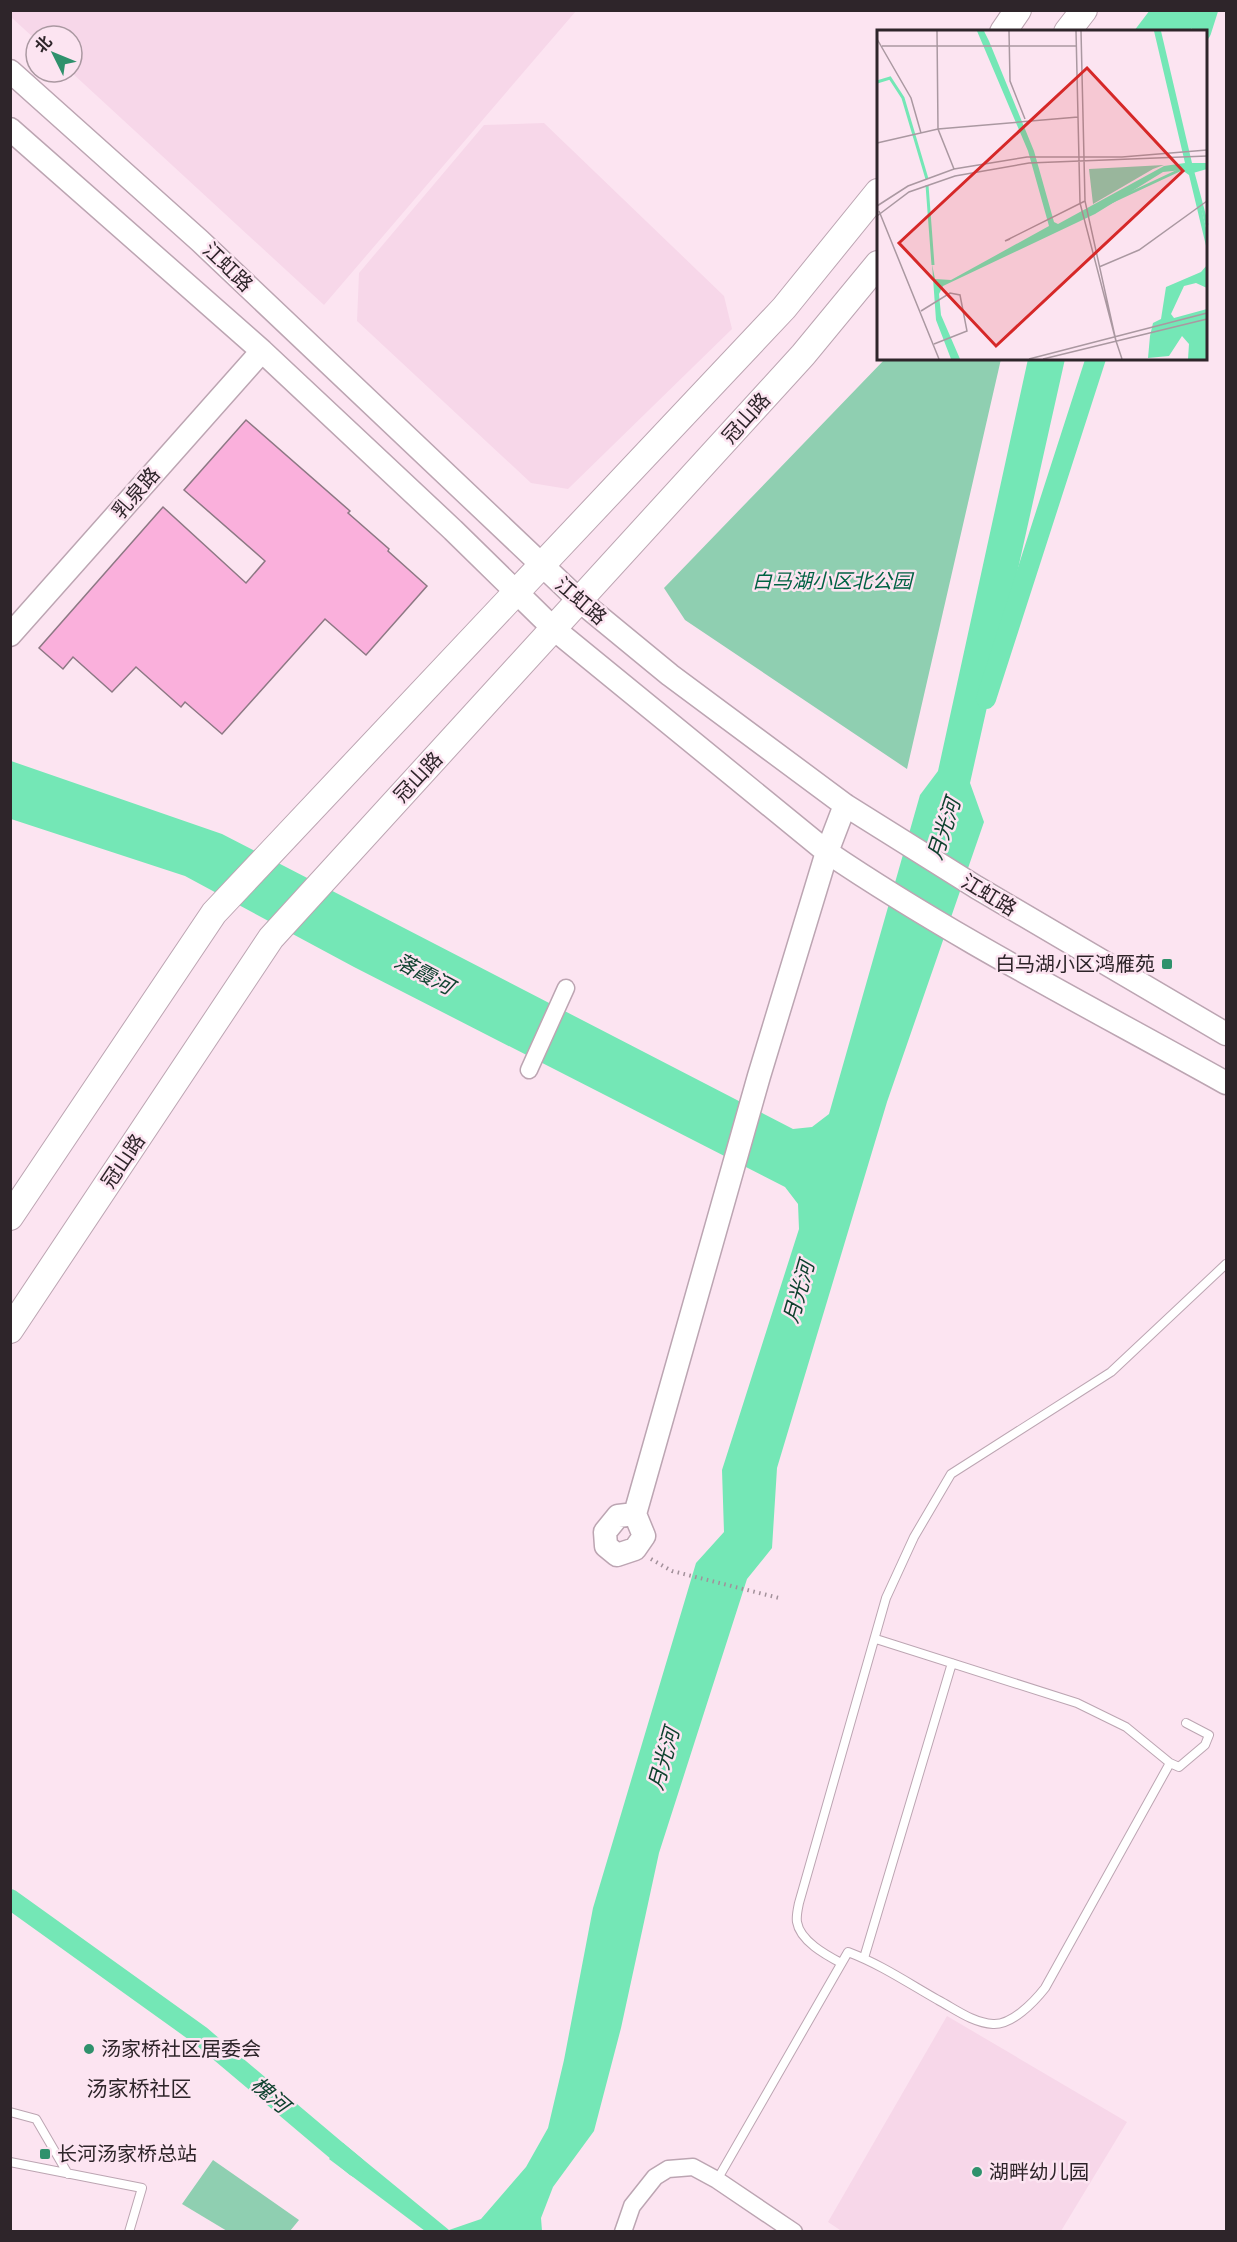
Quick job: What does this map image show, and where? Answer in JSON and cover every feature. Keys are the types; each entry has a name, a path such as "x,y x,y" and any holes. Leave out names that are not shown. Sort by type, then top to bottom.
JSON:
{"main road":[{"path":"1004,30 1018,10"},
{"path":"1069,30 1084,10"},
{"name":"江虹路","path":"10,70 200,241 580,601 670,675 845,806 893,837 1227,1034"},
{"name":"江虹路","path":"10,129 262,351 554,629 827,852 872,883 960,934 1227,1083"},
{"path":"10,1217 214,913 784,308 877,194"},
{"name":"冠山路","path":"10,1330 271,938 803,355 877,266"},
{"name":"乳泉路","path":"10,635 262,351"},
{"path":"634,1514 759,1076 827,852 845,806"}],"street":[{"path":"529,1070 566,988"},
{"path":"623,2232 632,2206 655,2177 668,2169 693,2167 717,2180 794,2232"}],"lane":[{"path":"841,1963 820,1951 807,1940 797,1922 798,1912 802,1891 886,1598 914,1537 951,1474 1111,1372 1227,1264"},
{"path":"876,1639 1077,1703 1126,1727 1170,1763 1179,1767 1206,1745 1209,1735 1186,1723"},
{"path":"864,1958 952,1663"},
{"path":"717,2180 848,1952 864,1958 975,2020 995,2025 1017,2016 1034,2002 1045,1988 1170,1763"},
{"path":"10,2112 36,2119 68,2174"},
{"path":"10,2162 142,2187 129,2232"}],"path":[{"path":"672,1571 779,1598"}],"shaded area":[{"path":"11,10 576,10 324,305 84,84 84,24 24,24 24,29 11,17"},
{"path":"544,123 724,296 732,329 568,489 531,483 357,321 359,273 484,125"},
{"name":"湖畔幼儿园","path":"947,2016 1127,2122 1061,2231 843,2232 828,2222"}],"green space":[{"name":"白马湖小区北公园","path":"884,360 1001,360 907,769 685,620 664,588"},
{"path":"213,2160 299,2220 290,2231 227,2231 182,2204"}],"water":[{"path":"1150,10 1209,10 1190,30 1135,30"},
{"name":"落霞河","path":"1028,360 1065,360 970,783 984,822 887,1102 777,1468 772,1548 747,1579 659,1853 621,2028 594,2131 553,2187 541,2218 542,2231 425,2231 329,2159 343,2143 449,2230 481,2219 526,2167 548,2128 564,2060 593,1908 696,1563 724,1532 722,1470 799,1229 798,1204 785,1187 354,967 185,876 11,819 11,761 222,834 793,1129 812,1127 829,1114 920,795 938,771"}],"building":[{"path":"246,420 350,511 348,513 427,586 366,655 325,619 222,734 185,702 181,707 136,667 112,692 73,657 63,669 39,648 163,507 246,583 265,561 184,490"}],"waterway":[{"name":"月光河","path":"1202,30 1208,10"},
{"name":"月光河","path":"986,699 1095,360"},
{"name":"槐河","path":"10,1899 201,2036 356,2167"}],"place":[{"name":"白马湖小区鸿雁苑","path":"1167,964"},
{"name":"汤家桥社区居委会","path":"89,2049"},
{"name":"长河汤家桥总站","path":"45,2154"},
{"name":"湖畔幼儿园","path":"977,2172"}],"district":[{"name":"汤家桥社区","path":"139,2089"}]}
